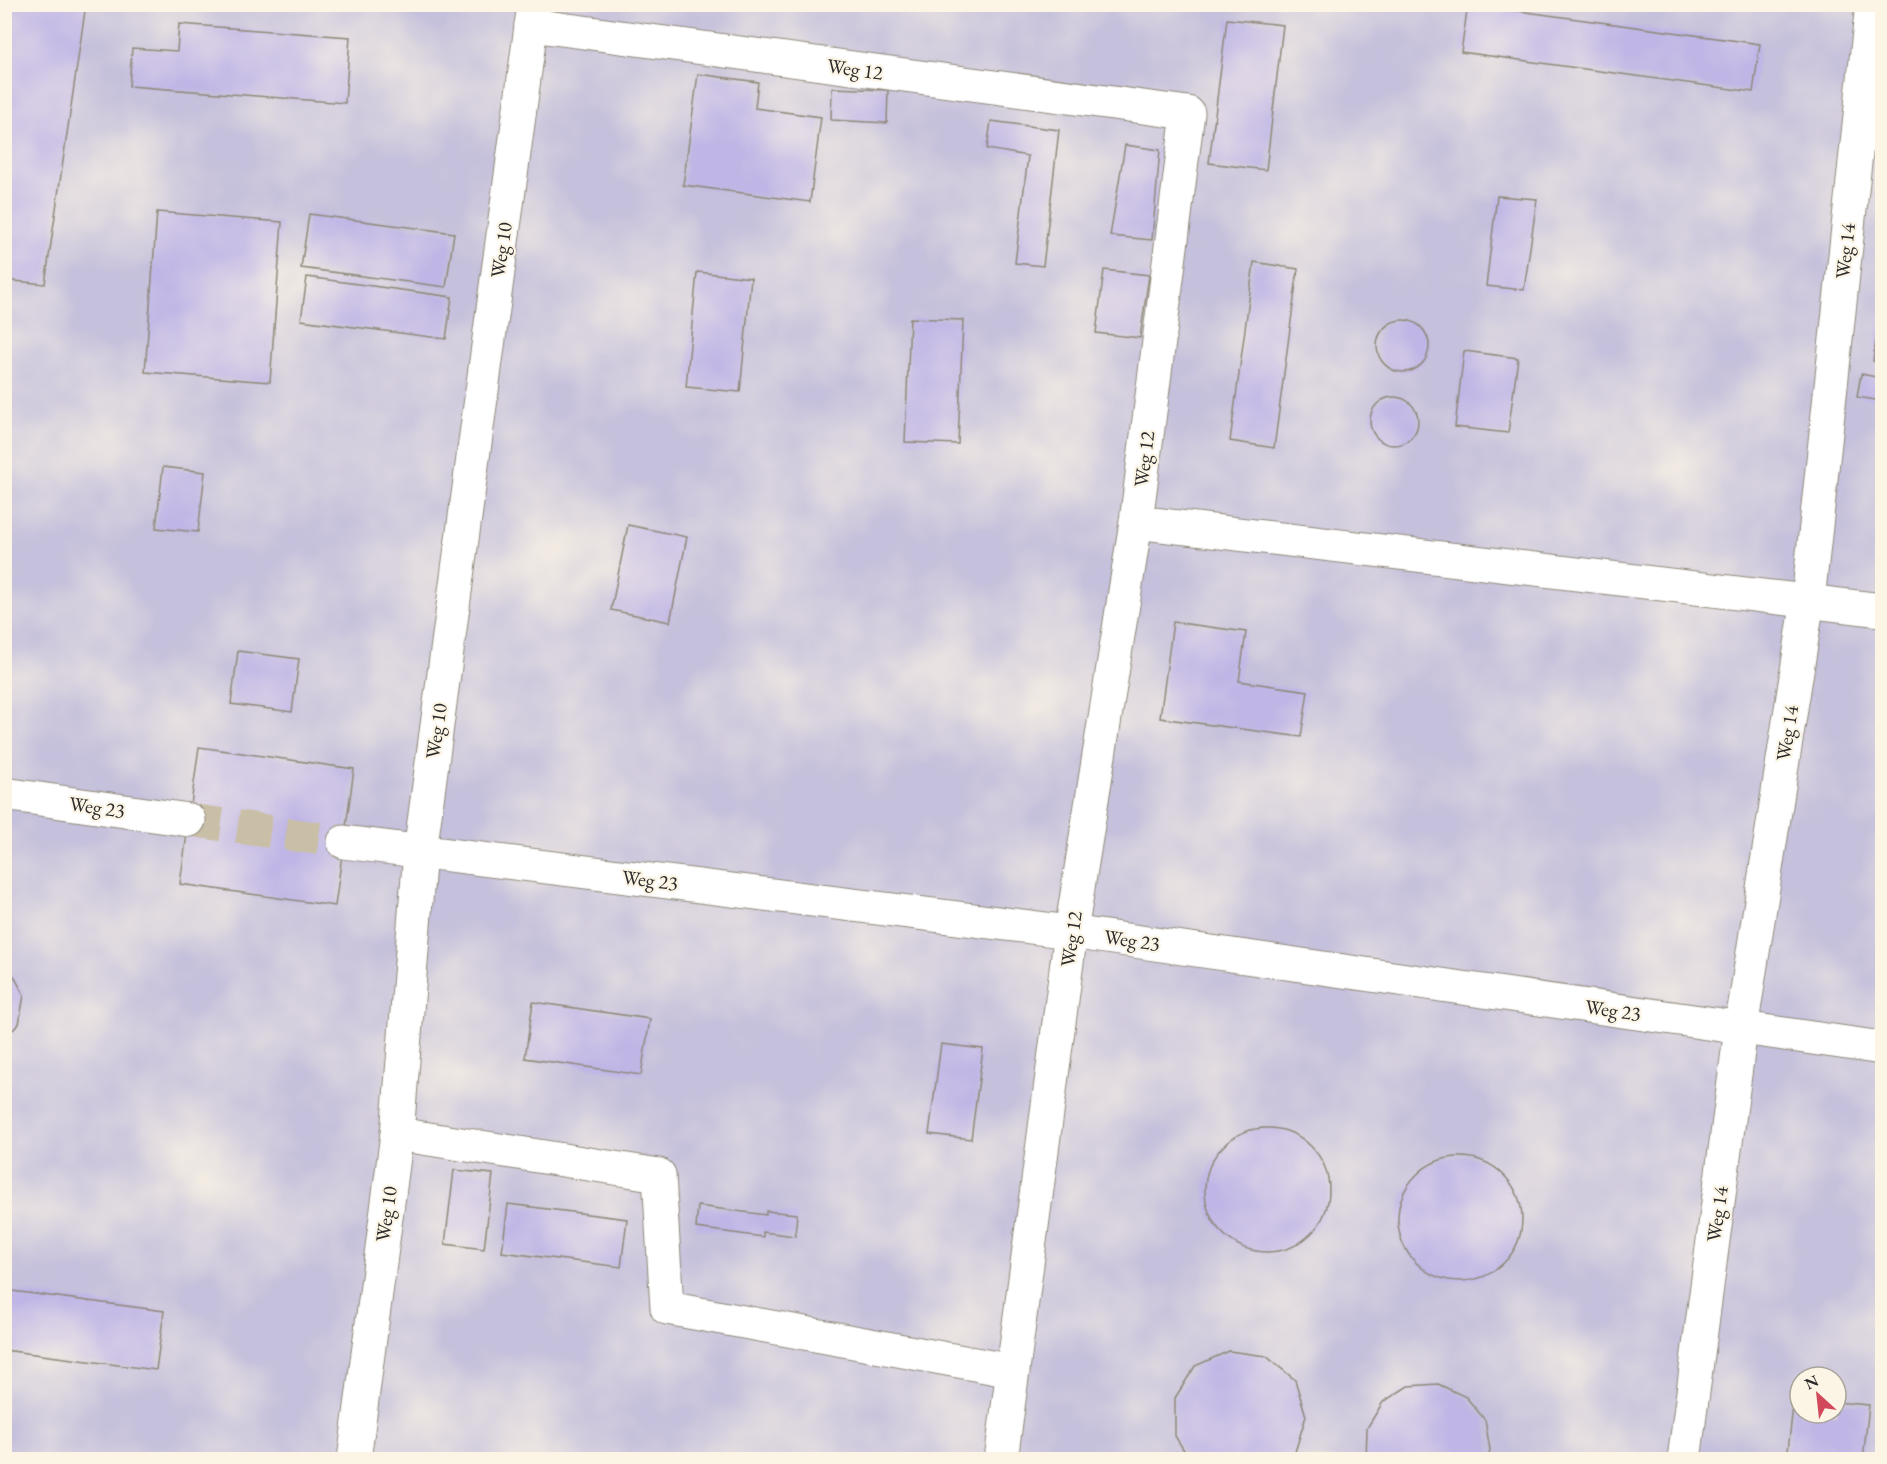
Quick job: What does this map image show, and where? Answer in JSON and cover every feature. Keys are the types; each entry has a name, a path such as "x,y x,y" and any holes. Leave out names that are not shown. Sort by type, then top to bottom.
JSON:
{"lane":[{"name":"Weg 14","path":"1684,1460 1741,1029 1808,600 1872,4"},
{"name":"Weg 12","path":"533,15 1188,113 1136,522 1071,932 1001,1460"},
{"name":"Weg 10","path":"354,1460 397,1134 420,852 533,15"},
{"path":"1136,522 1882,610"},
{"name":"Weg 23","path":"4,794 189,820"},
{"name":"Weg 23","path":"344,842 1071,932 1882,1048"},
{"path":"397,1134 659,1175 666,1308 1013,1371"}],"shaded area":[{"path":"5,5 1882,5 1882,1459 5,1460"}],"building":[{"path":"4,4 86,4 45,284 4,280"},
{"path":"1468,4 1760,44 1753,92 1461,52"},
{"path":"1227,19 1283,25 1266,170 1209,163"},
{"path":"179,24 350,37 345,103 129,86 132,48 177,51"},
{"path":"698,74 758,82 755,108 821,117 810,202 683,185"},
{"path":"832,88 888,90 887,123 831,120"},
{"path":"991,121 1059,130 1043,266 1015,263 1028,156 987,149"},
{"path":"1125,145 1160,150 1152,240 1110,236"},
{"path":"1497,196 1537,199 1524,290 1486,286"},
{"path":"157,212 282,222 270,382 145,372"},
{"path":"309,214 454,233 446,287 301,268"},
{"path":"1254,262 1298,269 1274,448 1230,441"},
{"path":"1104,270 1149,275 1140,338 1096,333"},
{"path":"697,272 751,278 740,392 686,387"},
{"path":"307,277 452,297 446,339 301,320"},
{"path":"1882,306 1882,362 1873,361"},
{"path":"910,318 963,320 958,444 905,442"},
{"path":"1403,320 1413,322 1421,328 1427,336 1429,346 1427,356 1421,364 1413,370 1403,372 1393,370 1385,364 1379,356 1377,346 1379,336 1385,328 1393,322"},
{"path":"1464,351 1518,358 1508,433 1455,427"},
{"path":"1861,374 1882,378 1882,401 1857,397"},
{"path":"1394,397 1411,404 1418,421 1411,438 1394,445 1377,438 1370,421 1377,404"},
{"path":"163,467 205,472 198,532 156,528"},
{"path":"628,525 687,537 670,622 611,610"},
{"path":"1173,622 1246,632 1239,681 1308,691 1301,737 1160,718"},
{"path":"238,651 299,659 292,712 231,704"},
{"path":"199,747 354,769 335,906 180,884"},
{"path":"4,975 14,976 24,995 19,1024 4,1038"},
{"path":"533,1002 650,1019 641,1075 525,1058"},
{"path":"941,1044 983,1049 971,1139 929,1134"},
{"path":"1267,1128 1291,1133 1311,1146 1324,1166 1329,1190 1324,1214 1311,1234 1291,1247 1267,1252 1243,1247 1223,1234 1210,1214 1205,1190 1210,1166 1223,1146 1243,1133"},
{"path":"1460,1157 1484,1162 1504,1175 1517,1195 1522,1219 1517,1243 1504,1263 1484,1276 1460,1281 1436,1276 1416,1263 1403,1243 1398,1219 1403,1195 1416,1175 1436,1162"},
{"path":"454,1170 493,1174 484,1249 445,1244"},
{"path":"508,1204 627,1219 621,1267 502,1252"},
{"path":"698,1206 766,1215 766,1211 797,1214 795,1236 763,1232 763,1237 696,1228"},
{"path":"12,1291 164,1311 156,1370 4,1350"},
{"path":"1229,1351 1266,1356 1295,1380 1306,1416 1295,1452 1287,1460 1190,1460 1175,1436 1175,1398 1195,1366"},
{"path":"1438,1384 1466,1397 1485,1420 1490,1450 1487,1460 1366,1460 1367,1428 1383,1402 1408,1386"},
{"path":"1848,1403 1869,1405 1863,1460 1787,1460 1791,1425 1848,1425"}],"tunnel":[{"path":"189,820 344,842"}]}
